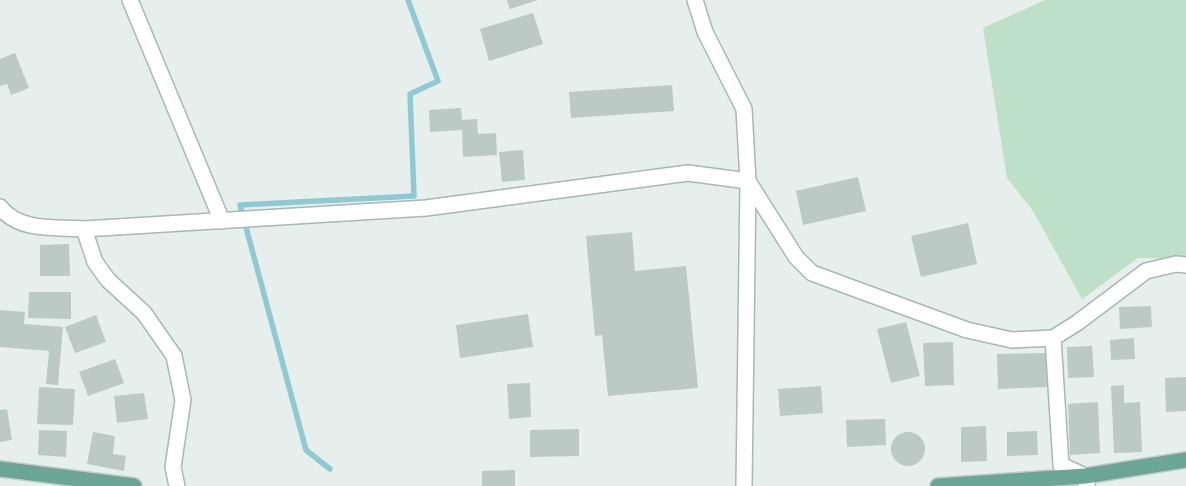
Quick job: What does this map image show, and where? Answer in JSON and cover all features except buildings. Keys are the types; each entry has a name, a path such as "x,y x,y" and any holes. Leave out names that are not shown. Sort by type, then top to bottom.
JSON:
{"main road":[{"path":"938,486 1086,481 1186,460"},
{"path":"0,469 134,486"}],"street":[{"path":"130,0 222,221"},
{"path":"695,0 705,32 744,109 748,181 744,486"},
{"path":"0,208 15,222 31,226 84,229 426,208 688,173 748,181"},
{"path":"748,181 796,257 812,273 967,330 1012,340 1053,338 1146,271 1176,264 1186,265"},
{"path":"84,229 95,262 108,280 144,313 174,356 183,400 174,466 176,486"},
{"path":"1053,338 1061,465 1086,481"}],"green space":[{"path":"1045,0 1186,0 1186,259 1138,258 1082,299 1033,211 1007,178 983,28"}],"waterway":[{"path":"330,469 306,450 240,205 414,196 410,94 438,81 408,0"}]}
